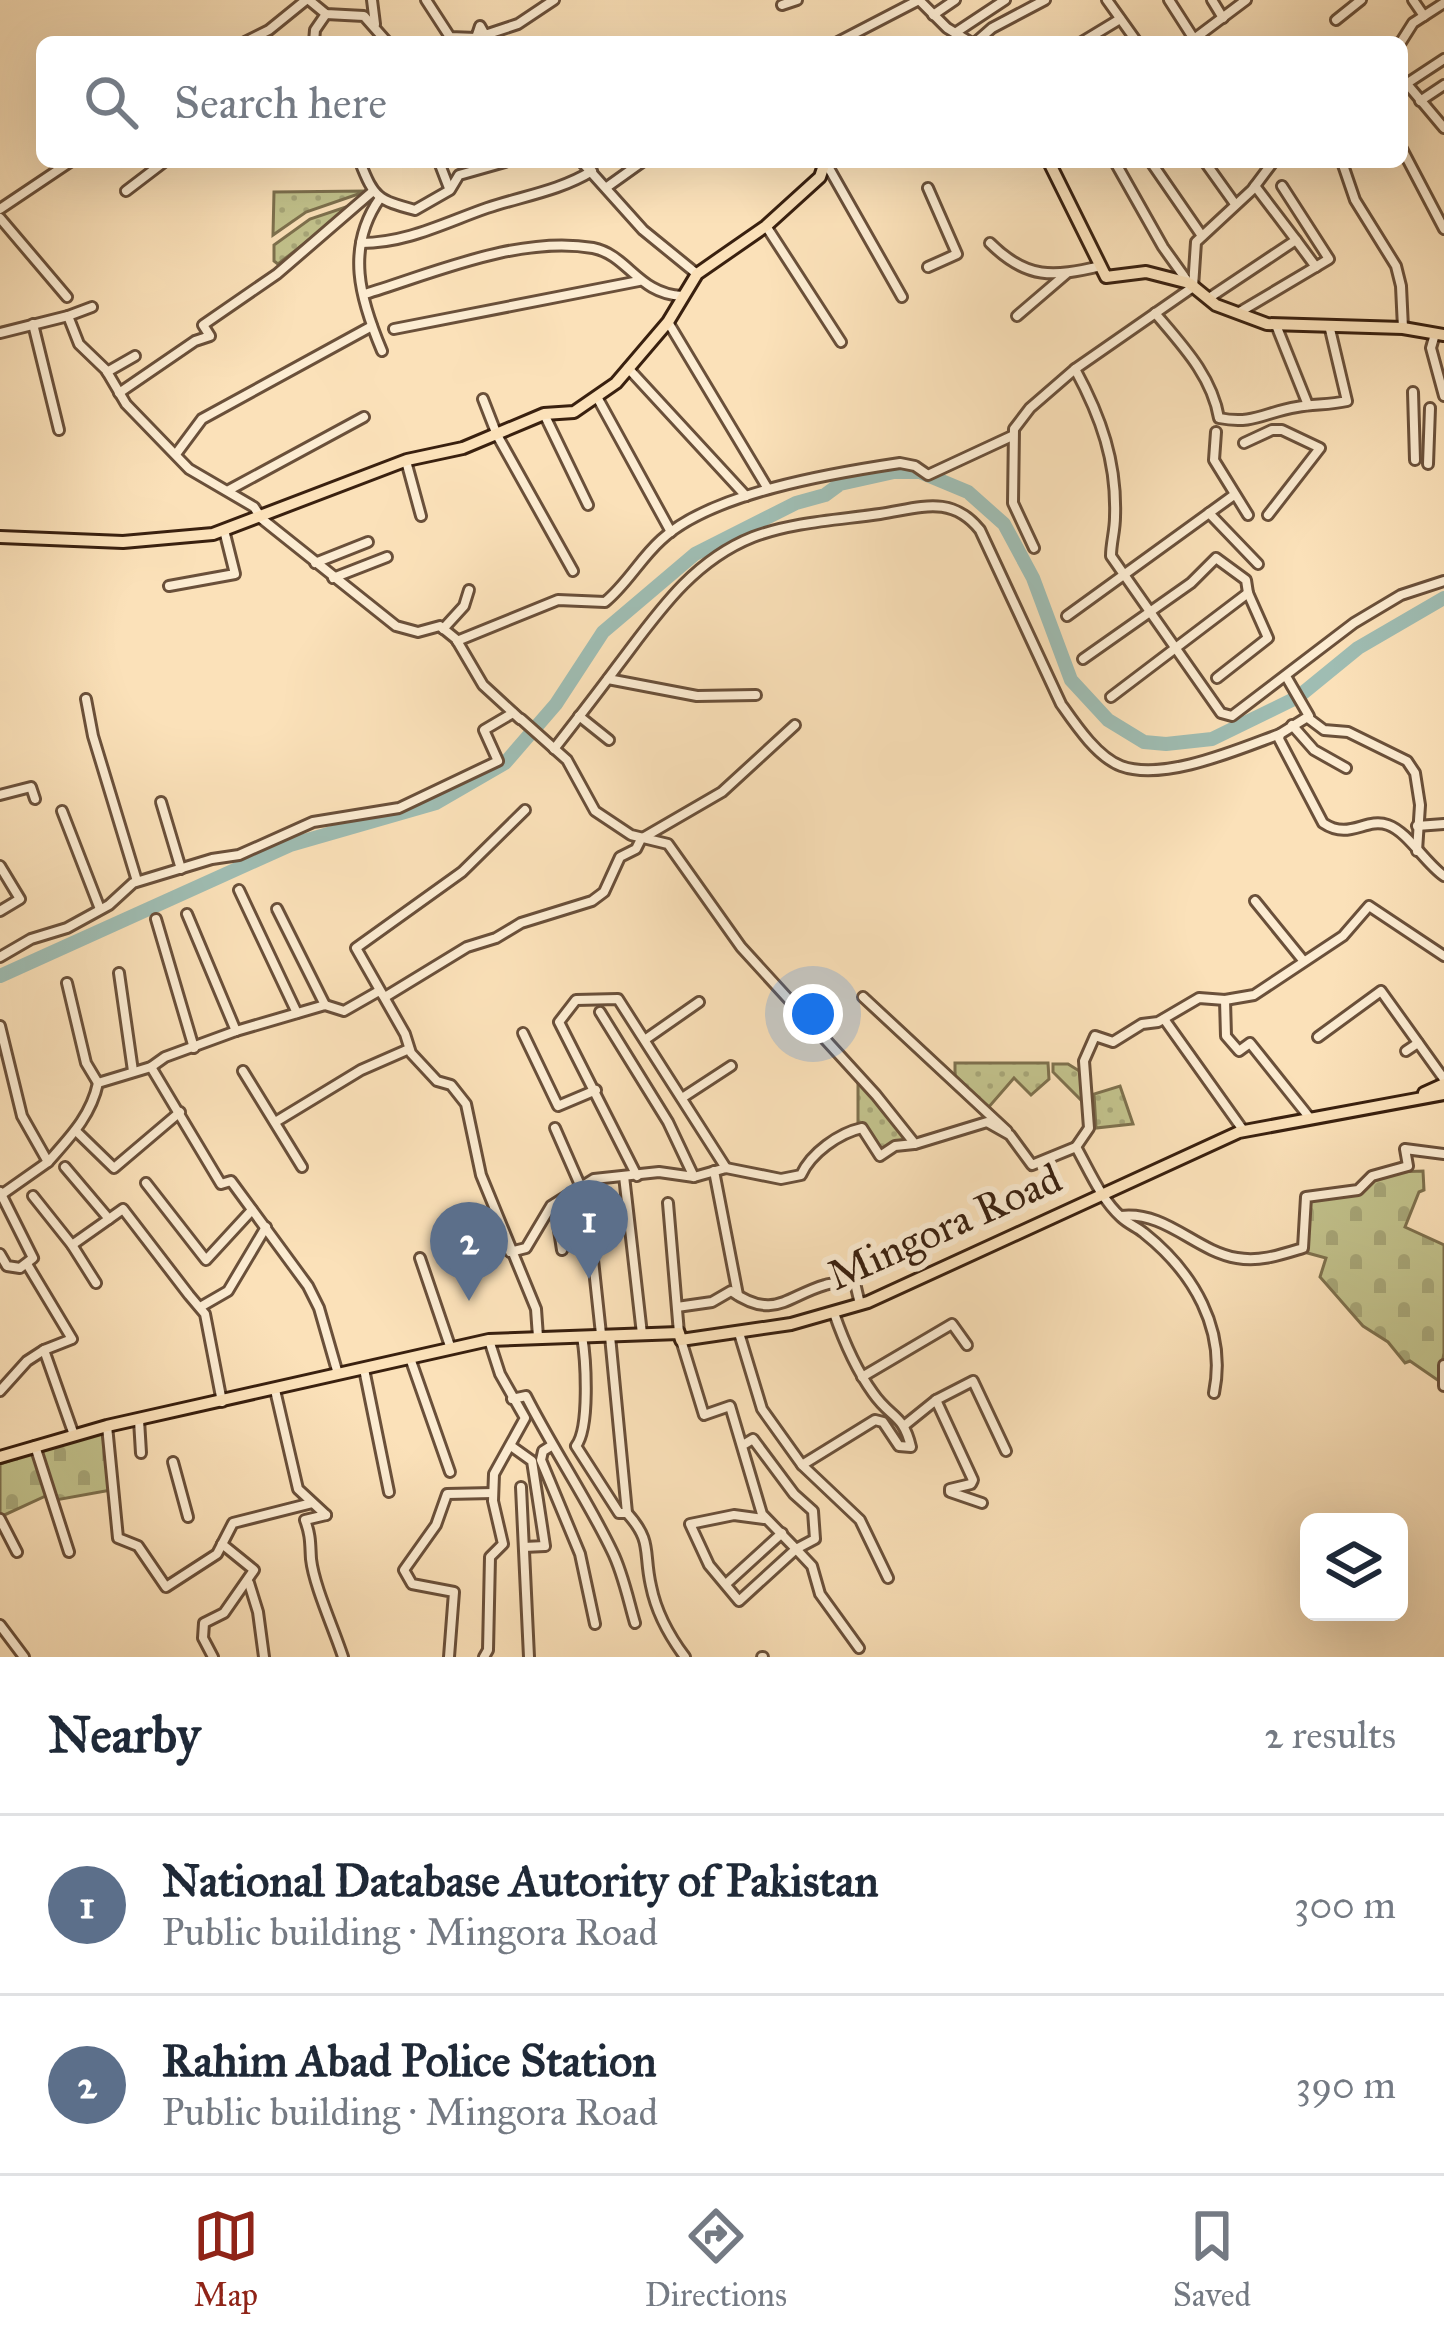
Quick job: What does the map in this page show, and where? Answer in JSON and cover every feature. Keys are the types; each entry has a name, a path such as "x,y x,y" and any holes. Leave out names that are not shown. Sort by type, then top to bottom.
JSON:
{"main road":[{"path":"0,537 123,542 224,530 406,461 463,448 544,414 574,412 598,397 668,322 698,274 766,226 820,177 823,168"},
{"path":"1053,168 1106,277 1146,272 1191,285 1237,314 1276,325 1403,328 1440,334"},
{"path":"1415,1097 1444,1082"},
{"path":"1415,1097 1444,1094"},
{"name":"Mingora Road","path":"0,1457 107,1426 490,1340 739,1333 834,1313 1243,1130 1415,1097"}],"street":[{"path":"257,36 308,0 326,14 364,16 382,36"},
{"path":"372,0 375,26"},
{"path":"426,0 450,36"},
{"path":"476,36 480,26 485,34 518,24 536,4 554,0"},
{"path":"782,4 797,0"},
{"path":"850,36 919,0 962,36"},
{"path":"933,15 955,0"},
{"path":"956,33 1005,0"},
{"path":"981,36 1045,0"},
{"path":"1107,0 1132,36"},
{"path":"1169,0 1192,36"},
{"path":"1212,0 1222,18"},
{"path":"1201,36 1246,0"},
{"path":"1336,20 1361,0"},
{"path":"1412,0 1424,16"},
{"path":"1405,36 1413,23 1444,3"},
{"path":"314,36 326,14"},
{"path":"1092,36 1120,20"},
{"path":"476,31 479,36"},
{"path":"1408,79 1444,59"},
{"path":"1420,101 1444,85"},
{"path":"1408,86 1444,128"},
{"path":"1434,119 1444,112"},
{"path":"1408,160 1444,229"},
{"path":"62,168 0,213 67,297"},
{"path":"126,191 156,168"},
{"path":"363,168 376,195 415,210 450,190 458,175 484,168"},
{"path":"441,168 450,190"},
{"path":"589,168 643,230 698,274"},
{"path":"607,187 634,168"},
{"path":"828,168 902,297"},
{"path":"1118,168 1163,247 1191,285"},
{"path":"1155,168 1202,236"},
{"path":"1209,168 1235,203"},
{"path":"457,641 558,600 604,602 626,585 671,532 746,496 900,463 928,475 1012,436 1030,408 1075,369 1191,285 1196,242 1268,168"},
{"path":"1344,168 1355,200 1396,266 1403,328"},
{"path":"361,243 424,234 490,207 570,184 592,171"},
{"path":"1237,314 1329,259 1282,185"},
{"path":"1255,186 1316,267"},
{"path":"928,188 958,254 928,267"},
{"path":"376,195 356,266 382,351"},
{"path":"119,393 195,340 210,336 203,325 277,274 376,195"},
{"path":"766,226 842,342"},
{"path":"1208,299 1296,240"},
{"path":"990,243 1032,274 1067,274 1100,266"},
{"path":"364,294 514,249 543,246 602,251 662,295 682,296"},
{"path":"1017,316 1067,274"},
{"path":"394,329 639,281"},
{"path":"0,333 92,308"},
{"path":"1155,313 1215,394 1219,418 1243,422 1308,405 1346,401 1329,325"},
{"path":"68,316 79,344 107,372 119,393 199,476 254,507 332,579 396,626 418,632 443,628 464,606 470,590"},
{"path":"668,322 768,489"},
{"path":"33,324 58,430"},
{"path":"1276,325 1308,405"},
{"path":"176,454 202,419 371,326"},
{"path":"1440,334 1431,348 1444,396"},
{"path":"107,372 135,356"},
{"path":"627,367 746,496"},
{"path":"1075,369 1103,424 1111,452 1115,514 1110,552 1217,710 1232,716 1288,680 1354,623 1401,595 1444,581"},
{"path":"1413,392 1415,460"},
{"path":"598,397 671,532"},
{"path":"483,399 497,435 573,571"},
{"path":"1428,464 1430,408"},
{"path":"544,414 588,505"},
{"path":"228,491 364,417"},
{"path":"1244,443 1282,430 1320,448 1268,515"},
{"path":"1216,432 1214,460 1249,515"},
{"path":"1012,436 1013,503 1034,548"},
{"path":"406,461 421,516"},
{"path":"1067,616 1234,495"},
{"path":"552,747 671,595 736,545 807,524 942,506 964,512 980,530 1061,704 1116,764 1167,768 1209,759 1280,734 1306,715"},
{"path":"1209,513 1258,564"},
{"path":"170,586 235,574 224,530"},
{"path":"315,563 368,542"},
{"path":"332,579 387,557"},
{"path":"1083,659 1191,583 1216,558 1246,580 1268,638 1217,678"},
{"path":"1111,697 1248,593"},
{"path":"443,628 457,641 483,685 567,760 595,811 641,839 668,844 741,947 915,1144"},
{"path":"608,680 697,696 756,694"},
{"path":"1288,680 1306,715 1324,730 1348,732 1406,761 1414,773 1420,805 1417,853"},
{"path":"86,700 137,881"},
{"path":"579,716 609,740"},
{"path":"0,957 31,939 67,928 137,881 239,855 313,822 425,799 498,760 484,730 518,717"},
{"path":"380,992 385,997 422,977 436,963 521,923 592,901 604,892 620,857 637,849 641,839 722,792 795,725"},
{"path":"1292,725 1314,750 1346,768"},
{"path":"1280,734 1323,824 1345,832 1376,823 1391,826 1444,876"},
{"path":"0,795 31,787 35,799"},
{"path":"160,802 181,868"},
{"path":"525,810 462,872 356,948 410,1049 437,1082 452,1085 466,1104 481,1175 536,1309 538,1337"},
{"path":"62,811 100,909"},
{"path":"1417,826 1444,824"},
{"path":"0,866 20,898 0,911"},
{"path":"239,890 297,1013"},
{"path":"1256,901 1302,959"},
{"path":"863,997 1010,1135 1032,1165 1076,1147 1089,1128 1084,1061 1095,1036 1113,1042 1199,998 1254,995 1343,935 1369,906 1444,956"},
{"path":"277,909 325,1006"},
{"path":"187,914 236,1031"},
{"path":"156,919 194,1048"},
{"path":"119,974 134,1071"},
{"path":"27,1264 33,1255 1,1193 48,1162 76,1131 94,1103 98,1083 86,1063 67,983"},
{"path":"1318,1037 1381,991 1444,1082"},
{"path":"98,1083 152,1067 165,1057 236,1031 325,1006 344,1011 380,992"},
{"path":"637,1176 560,1022 576,1000 618,999 726,1168"},
{"path":"1225,1000 1226,1036 1239,1051 1250,1043 1309,1117"},
{"path":"646,1039 699,1002"},
{"path":"600,1012 668,1122 694,1177"},
{"path":"1164,1019 1243,1130"},
{"path":"0,1026 22,1116 48,1162"},
{"path":"523,1033 558,1106 596,1090"},
{"path":"1406,1051 1418,1043"},
{"path":"277,1120 361,1070 410,1049"},
{"path":"682,1098 731,1066"},
{"path":"152,1067 221,1184 231,1181 319,1308 338,1375"},
{"path":"243,1072 302,1167"},
{"path":"76,1131 114,1168 180,1112"},
{"path":"510,1252 526,1248 554,1202 606,1176 658,1172 694,1177 726,1168 787,1179 801,1174 811,1157 845,1132 862,1128 880,1156 896,1146 987,1121 1010,1135"},
{"path":"555,1128 580,1185"},
{"path":"1076,1147 1120,1216 1145,1233 1193,1281 1213,1327 1214,1394"},
{"path":"1120,1216 1142,1214 1231,1257 1261,1260 1303,1248 1306,1197 1358,1190 1372,1176 1408,1166 1405,1149 1444,1154"},
{"path":"65,1167 109,1219"},
{"path":"714,1171 738,1296"},
{"path":"624,1176 642,1334"},
{"path":"146,1183 206,1260 253,1210"},
{"path":"33,1196 95,1283"},
{"path":"554,1202 562,1250"},
{"path":"668,1203 680,1336 704,1415 730,1406 765,1519"},
{"path":"72,1245 123,1209 202,1306 222,1402"},
{"path":"202,1306 228,1291 266,1227"},
{"path":"590,1232 627,1514 644,1530 651,1589 672,1640 685,1657"},
{"path":"0,1254 7,1266 27,1264"},
{"path":"420,1258 451,1349"},
{"path":"0,1390 27,1361 72,1339 27,1264"},
{"path":"677,1307 712,1302 731,1291 784,1305 825,1284 855,1283 860,1304"},
{"path":"802,1465 875,1420 883,1422 899,1446 911,1447 905,1425 879,1402 862,1377 834,1313"},
{"path":"862,1377 952,1324 967,1346"},
{"path":"739,1333 762,1409 802,1465 860,1520 888,1578"},
{"path":"582,1335 588,1379 582,1397 583,1436 575,1446 619,1514 627,1514"},
{"path":"484,1657 490,1557 503,1544 494,1474 525,1418 512,1399 490,1340"},
{"path":"44,1350 74,1435"},
{"path":"410,1358 450,1472"},
{"path":"1444,1365 1444,1386"},
{"path":"364,1369 389,1492"},
{"path":"905,1425 937,1400 973,1381 1006,1450"},
{"path":"275,1390 298,1489 326,1516 305,1520 313,1541 311,1559 343,1657"},
{"path":"512,1399 526,1396 615,1557 635,1623"},
{"path":"937,1400 974,1480 950,1492 982,1503"},
{"path":"139,1420 141,1453"},
{"path":"107,1426 118,1538 138,1546 166,1587 206,1562 233,1523 312,1503"},
{"path":"743,1445 753,1439 794,1494 813,1511 815,1539 796,1549 739,1600 709,1565 690,1524 734,1515 765,1519 783,1533 796,1549 812,1566 820,1594 859,1648"},
{"path":"35,1445 69,1552"},
{"path":"511,1446 532,1461 541,1509 545,1546 524,1546"},
{"path":"551,1446 543,1451 541,1460 580,1554 595,1624"},
{"path":"173,1462 188,1517"},
{"path":"521,1487 529,1657"},
{"path":"448,1657 454,1592 412,1584 404,1570 436,1526 447,1494 493,1493"},
{"path":"0,1519 17,1552"},
{"path":"726,1584 783,1533"},
{"path":"213,1657 203,1638 204,1623 224,1613 254,1570 222,1544"},
{"path":"248,1582 264,1657"},
{"path":"0,1625 24,1657"}],"green space":[{"path":"367,191 306,212 273,235 274,192"},
{"path":"355,204 278,264 274,261 274,245 310,219"},
{"path":"955,1063 1048,1063 1049,1079 1031,1095 1014,1078 988,1108 955,1079"},
{"path":"1053,1064 1068,1064 1081,1072 1083,1102 1053,1072"},
{"path":"858,1080 911,1142 882,1151 864,1125 858,1125"},
{"path":"1120,1086 1133,1124 1096,1128 1094,1094"},
{"path":"1423,1171 1424,1190 1405,1227 1444,1245 1444,1353 1439,1381 1410,1361 1405,1363 1388,1342 1363,1326 1320,1277 1326,1258 1304,1252 1307,1202 1364,1190 1395,1172"},
{"path":"107,1426 111,1490 56,1500 50,1494 0,1517 0,1464"}],"waterway":[{"path":"0,976 290,845 436,803 505,763 556,704 603,632 695,554 840,484 894,472 920,472 968,492 1004,524 1033,578 1071,680 1108,720 1144,742 1212,739 1298,697 1358,648 1444,598"}],"place":[{"name":"National Database Autority of Pakistan","path":"589,1279"},
{"name":"Rahim Abad Police Station","path":"469,1301"}]}
